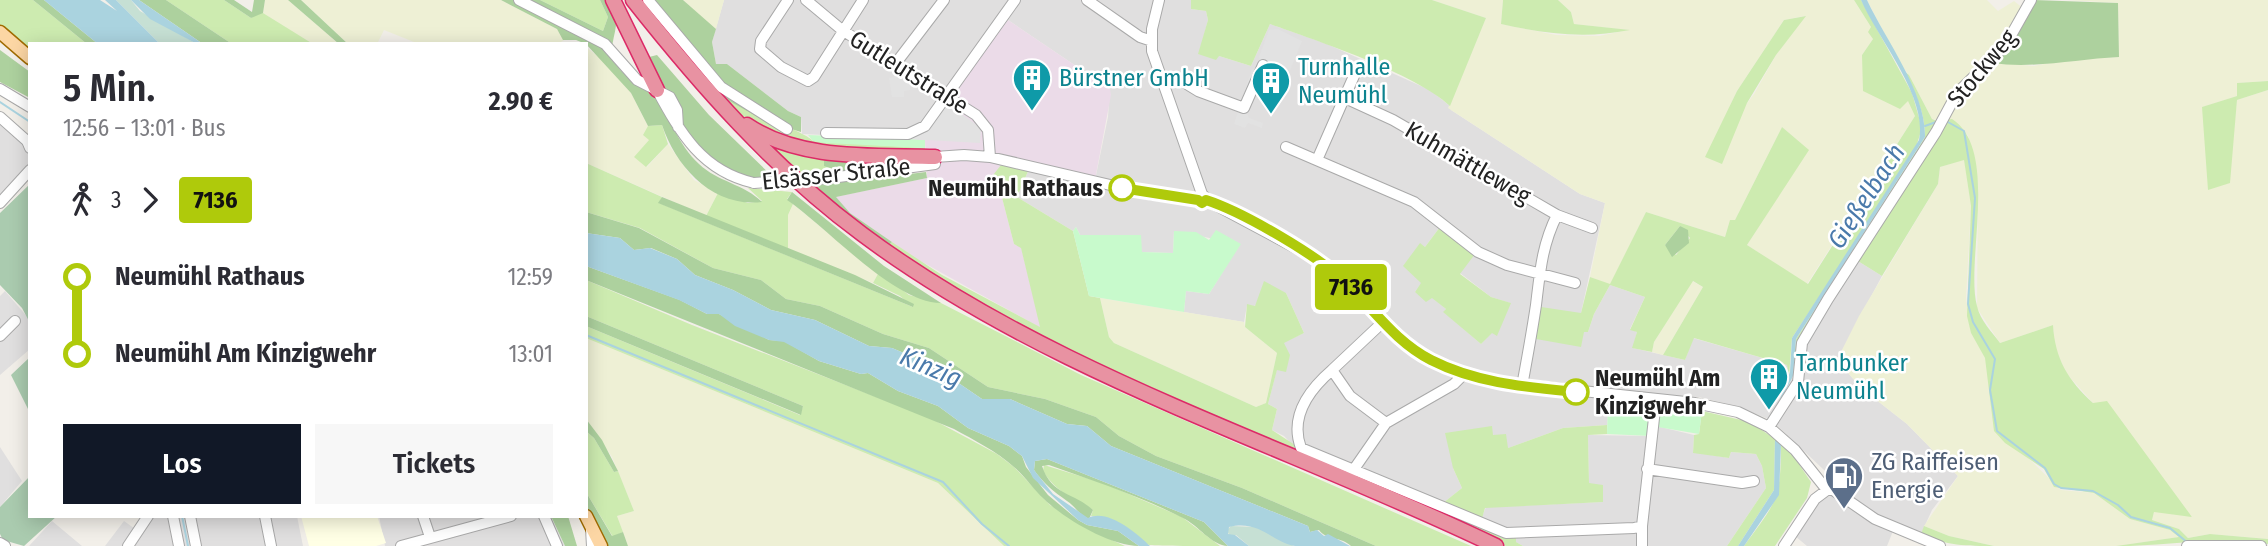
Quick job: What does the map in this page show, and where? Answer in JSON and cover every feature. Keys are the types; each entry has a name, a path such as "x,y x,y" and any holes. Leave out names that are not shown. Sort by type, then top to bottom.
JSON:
{"highway":[{"path":"613,0 641,63 657,90"},
{"path":"623,0 671,61 751,147 860,242 930,290 1005,333 1082,370 1479,546"},
{"path":"633,0 720,105 765,151 829,208 908,266 955,295 1108,374 1496,546"},
{"path":"637,80 643,76 641,63"},
{"path":"720,105 760,134 795,147 820,152 934,161"}],"main road":[{"path":"0,32 28,56"},
{"path":"588,519 601,546"}],"street":[{"path":"519,0 605,44 637,80 657,90"},
{"path":"648,0 721,87 787,129"},
{"path":"788,0 763,37 761,49 767,58 808,81 814,77 863,0"},
{"name":"Gutleutstraße","path":"806,0 842,30 976,115 985,126 990,157"},
{"path":"896,64 944,0"},
{"path":"826,133 908,134 925,126 1015,0"},
{"path":"1087,0 1140,37 1152,41"},
{"path":"1159,0 1152,41 1161,82 1202,198"},
{"name":"Stockweg","path":"1769,427 1798,382 1802,344 1828,299 1936,132 1957,93 2005,46 2031,0"},
{"path":"1161,82 1180,80 1198,91 1244,108 1264,65"},
{"path":"1317,160 1357,69"},
{"path":"0,89 28,106"},
{"name":"Elsässer Straße","path":"657,90 673,102 678,127 709,164 730,176 754,183 831,178 964,155 990,157 1149,194 1202,198 1322,262 1399,339 1464,374 1522,386 1717,407 1753,418 1769,427 1795,450 1826,490 1833,490 1875,519 1940,546"},
{"name":"Kuhmättleweg","path":"1345,98 1393,120 1557,215 1592,228"},
{"path":"0,117 28,143"},
{"path":"1286,147 1414,202 1478,252 1507,265 1575,283"},
{"path":"0,203 28,172"},
{"path":"1522,386 1536,303 1538,273 1547,235 1557,215"},
{"path":"0,336 15,321"},
{"path":"1382,322 1307,396 1300,419 1299,443 1308,453 1506,533 1642,526"},
{"path":"1332,370 1350,396 1386,424"},
{"path":"1352,472 1386,424 1454,384 1464,374"},
{"path":"1642,546 1647,469 1656,400"},
{"path":"1647,469 1742,482 1754,481"},
{"path":"1784,546 1815,499 1826,490"},
{"path":"128,546 147,518"},
{"path":"173,518 179,546"},
{"path":"191,518 196,546"},
{"path":"265,518 271,546"},
{"path":"424,518 430,537"},
{"path":"402,546 503,518"},
{"path":"545,518 556,546"},
{"path":"588,519 592,546"},
{"path":"0,543 5,546"},
{"path":"2188,546 2261,546"}],"shaded area":[{"path":"116,0 131,0 140,11 194,42 158,42"},
{"path":"265,0 288,0 337,42 310,42 263,13"},
{"path":"301,0 501,0 557,29 564,40 414,42 384,30 378,42 346,42"},
{"path":"683,0 724,0 716,29 704,20"},
{"path":"724,0 1191,0 1191,9 1206,11 1208,20 1199,54 1219,56 1251,66 1270,24 1327,44 1430,90 1450,106 1451,110 1580,194 1605,203 1581,313 1584,332 1588,332 1594,314 1610,285 1645,297 1630,329 1637,332 1633,348 1685,360 1693,338 1787,365 1789,376 1794,379 1799,343 1853,258 1882,276 1837,360 1861,388 1907,424 1958,476 1932,510 1921,534 1920,544 1893,531 1887,546 1807,546 1795,536 1822,497 1831,496 1841,486 1771,420 1736,406 1698,397 1610,390 1607,425 1563,428 1453,468 1462,488 1438,507 1300,453 1284,436 1272,430 1277,409 1268,404 1284,342 1304,333 1286,293 1254,306 1247,305 1244,322 1184,312 1186,291 1209,294 1240,244 1174,231 1173,253 1141,252 1141,235 1080,235 1076,227 1073,231 1017,197 1029,169 1094,185 1108,117 1110,89 1008,20 928,129 909,139 802,134 801,117 788,111 727,64 716,64 712,42","holes":["1440,227 1460,273 1491,297 1510,303 1497,335 1492,332 1481,344 1444,312 1446,309 1432,297 1415,292 1421,284 1420,244 1425,247"]},
{"path":"1432,0 1503,0 1501,24 1556,35 1599,36 1628,30 1574,24 1571,12 1558,0 1854,0 1871,27 1873,39 1862,55 1913,106 1915,116 1807,284 1747,245 1808,150 1782,127 1735,220 1730,221 1725,237 1646,212 1610,285 1590,277 1605,203 1580,194 1448,108 1486,18","holes":["1805,16 1776,55 1754,94 1706,157 1737,91 1784,20"]},
{"path":"1867,0 1987,0 1998,11 2014,1 2028,12 1993,62 2034,66 2061,60 2119,57 2118,3 2067,0 2268,0 2268,81 2237,83 2237,96 2203,107 2229,179 2237,100 2268,90 2268,539 2210,534 2188,538 2179,529 2152,520 2154,512 2093,403 2066,373 2054,346 2053,325 2000,343 1977,308 1978,184 1968,135 1946,121 1932,119"},
{"path":"1008,20 1110,89 1111,95 1094,185 1029,169 988,178 986,184 1000,190 1014,244 1021,247 1041,328 915,258 850,213 835,197 927,178 925,141 909,139 928,128"},
{"path":"1278,29 1302,41 1288,75 1267,67 1264,73 1268,74 1264,93 1253,96 1247,113 1249,118 1263,123 1262,128 1248,123 1245,128 1234,124 1252,69 1257,70 1261,63 1259,57 1269,30"},
{"path":"588,49 611,67 631,93 648,126 649,140 635,157 647,167 668,144 694,180 718,193 706,216 588,164"},
{"path":"875,51 904,68 904,78 910,78 910,90 904,91 904,97 892,97 889,78 894,77 896,68 892,66 890,69 873,57 871,55"},
{"path":"948,104 978,126 981,131 980,143 909,139 928,129"},
{"path":"0,119 14,130 28,152 28,173 22,186 0,208"},
{"path":"1964,159 1971,206 1966,298 1971,333 1983,353 2024,454 2061,490 2094,493 2130,519 2170,530 2180,537 2116,546 1994,546 1949,536 1924,526 1958,476 1907,424 1861,388 1837,360 1859,316 1938,184 1940,167"},
{"path":"28,186 28,319 22,308 0,285 0,213"},
{"path":"793,204 878,274 873,283 788,249 788,215"},
{"path":"1692,281 1703,287 1663,355 1652,352 1654,342"},
{"path":"5,291 28,318 28,351 0,375 0,296"},
{"path":"1100,298 1244,322 1245,327 1277,353 1266,403 1256,407 1114,343 1109,337"},
{"path":"588,339 938,483 1004,546 628,546 617,516 634,511 612,457 588,422"},
{"path":"28,359 28,409 11,375"},
{"path":"1652,425 1694,435 1693,452 1729,458 1731,452 1756,454 1762,466 1766,488 1727,546 1523,546 1480,522 1486,507 1603,502 1589,484 1588,435 1650,436"},
{"path":"0,447 22,481 0,507"},
{"path":"28,478 28,518 55,518 24,546 3,540 0,534 0,507"},
{"path":"144,518 297,518 303,546 105,546 124,521 138,531"},
{"path":"302,518 378,518 386,543 376,546 309,546"},
{"path":"379,518 552,518 565,546 385,546"},
{"path":"52,521 82,546 29,546"},
{"path":"1231,526 1258,527 1294,546 1249,546 1236,535 1229,535 1227,530"}],"green space":[{"path":"0,0 33,0 85,42 28,42 28,50 0,26"},
{"path":"33,0 44,0 96,42 85,42"},
{"path":"139,0 166,0 229,42 200,42"},
{"path":"166,0 224,0 251,18 259,12 263,13 310,42 229,42"},
{"path":"224,0 234,0 252,12 254,0 265,0 263,13 251,18"},
{"path":"288,0 301,0 346,42 337,42"},
{"path":"501,0 540,0 603,31 608,17 600,0 609,0 616,22 612,53 620,70 655,97 699,164 762,202 744,202 728,198 699,182 677,156 662,125 648,126 631,93 588,46 588,42 563,40 557,29"},
{"path":"540,0 600,0 608,17 603,31"},
{"path":"638,0 643,0 724,98 723,97"},
{"path":"643,0 683,0 716,29 712,42 716,64 727,64 788,111 801,117 801,132 765,121 724,98"},
{"path":"1191,0 1432,0 1486,18 1450,106 1390,70 1270,24 1251,66 1219,56 1216,60 1198,54 1208,20 1206,11 1191,9"},
{"path":"1503,0 1558,0 1571,12 1574,24 1630,30 1566,34 1501,24"},
{"path":"1854,0 1861,0 1912,93 1922,128 1917,144 1897,178 1792,338 1789,376 1787,365 1694,338 1685,360 1663,355 1703,287 1693,281 1654,342 1652,352 1632,348 1637,332 1630,330 1645,297 1610,285 1594,314 1588,332 1584,332 1581,347 1536,339 1541,307 1581,313 1590,277 1610,284 1646,212 1725,237 1730,220 1735,220 1782,127 1809,150 1747,245 1808,284 1915,116 1908,101 1900,109 1863,91 1862,55 1873,39 1868,32 1871,27","holes":["1680,226 1690,238 1676,255 1665,245"]},
{"path":"2034,0 2118,3 2119,57 2040,64 1992,63"},
{"path":"1806,16 1776,55 1747,103 1722,164 1705,157 1737,91 1784,20"},
{"path":"0,50 28,71 28,97 0,82"},
{"path":"657,55 709,115 775,179 728,171 709,159 697,147 676,119 645,58"},
{"path":"1903,70 1909,75 1932,119 1952,119 1966,134 1974,155 1978,207 1974,286 1983,321 2000,343 2053,325 2060,359 2076,386 2093,403 2107,401 2192,517 2154,512 2152,520 2179,529 2188,538 2210,534 2268,539 2268,544 2211,541 2116,546 2179,537 2170,530 2130,519 2094,493 2054,487 2044,469 2005,443 1994,431 1985,358 1971,333 1967,316 1971,206 1964,160 1940,167 1938,184 1882,276 1853,258 1807,327 1795,379 1793,378 1796,339 1925,137 1918,102"},
{"path":"2268,81 2268,90 2237,100 2230,183 2208,190 2202,107 2237,96 2237,83"},
{"path":"724,98 813,141 925,148 925,161 899,165 898,159 827,168 842,172 799,178 746,130 750,123"},
{"path":"662,125 668,144 646,167 634,157 649,140 643,135 648,126"},
{"path":"808,135 925,140 925,148 825,143 813,141"},
{"path":"831,156 898,158 899,165 842,172 824,166 824,160"},
{"path":"588,164 662,197 659,203 913,307 900,296 873,283 879,272 909,295 941,303 1081,375 1471,546 1376,546 1242,488 1156,456 1119,436 1096,417 1045,399 988,387 929,348 883,334 820,306 786,299 761,280 713,268 640,228 588,213"},
{"path":"1001,165 1029,169 1017,197 1073,231 1089,296 1100,298 1109,337 1114,343 1256,407 1266,403 1277,353 1245,327 1247,304 1255,306 1264,281 1286,293 1304,333 1284,343 1290,355 1286,372 1277,370 1268,404 1277,409 1272,430 1298,447 1300,453 1073,353 968,299 887,247 892,242 942,275 1040,327 1021,248 1014,244 1000,190 986,184"},
{"path":"926,172 927,178 836,197 850,213 892,242 887,247 810,186"},
{"path":"748,188 792,192 787,199 793,204 788,215 788,249 706,216 718,193 748,203 762,201"},
{"path":"792,192 884,266 941,303 923,300 882,278 787,200"},
{"path":"662,197 855,275 914,304 913,307 658,203"},
{"path":"588,213 639,228 713,268 761,280 786,299 820,306 883,334 929,348 988,387 1045,399 1096,417 1119,436 1156,456 1242,488 1376,546 1351,546 1319,530 1310,532 1308,526 1111,446 1087,426 1067,424 1010,399 982,399 932,365 892,348 869,346 815,320 771,310 733,290 695,275 677,259 651,248 634,250 620,238 588,233"},
{"path":"1680,226 1688,230 1689,243 1672,257 1665,245"},
{"path":"1076,227 1080,235 1141,235 1142,252 1173,253 1174,231 1196,232 1209,240 1216,230 1241,244 1209,294 1186,291 1184,312 1089,296 1073,231"},
{"path":"1440,227 1475,254 1460,274 1491,297 1511,303 1497,336 1492,333 1481,344 1443,312 1446,309 1432,298 1426,302 1415,292 1421,283 1403,266 1420,243 1425,247"},
{"path":"588,267 680,300 707,314 719,314 769,340 784,341 819,361 861,374 868,373 898,391 938,406 968,428 1009,446 1022,456 1026,467 1048,495 1078,520 1087,525 1118,531 1139,546 1101,536 1075,522 1044,499 1007,461 954,429 588,281"},
{"path":"588,281 692,325 930,418 997,454 1014,467 1050,505 1092,531 1125,546 1004,546 938,483 588,339 588,327 800,415 803,406 588,317"},
{"path":"588,317 803,406 801,415 588,327"},
{"path":"1608,401 1702,411 1699,434 1652,426 1651,436 1607,434"},
{"path":"1702,411 1750,422 1775,439 1774,490 1738,546 1727,546 1766,488 1762,466 1756,454 1731,452 1729,458 1693,453 1694,435 1699,434"},
{"path":"588,422 602,440 618,471 614,472 594,438 588,433"},
{"path":"1607,425 1607,434 1588,435 1589,483 1603,485 1603,502 1485,508 1481,522 1516,533 1516,542 1523,546 1506,546 1360,481 1361,477 1438,507 1462,488 1453,468 1445,433 1492,426 1493,435 1506,434 1508,448 1563,428"},
{"path":"588,433 594,438 614,472 618,471 634,511 617,516 623,532 613,537 588,495"},
{"path":"1781,444 1790,451 1811,482 1807,498 1775,546 1744,546 1770,509 1778,490"},
{"path":"1047,459 1204,522 1228,546 1216,543 1189,521 1167,510 1049,465 1042,466 1051,483 1093,510 1089,519 1049,487 1034,470 1035,461"},
{"path":"1044,465 1103,483 1182,517 1220,546 1149,545 1115,522 1091,516 1093,510 1055,486 1043,471"},
{"path":"588,495 612,536 623,532 628,546 608,546 588,510"},
{"path":"552,518 569,518 577,546 565,546"},
{"path":"1924,526 1949,536 1994,546 1939,541 1921,534"}],"water":[{"path":"44,0 100,0 117,11 105,0 116,0 158,42 96,42"},
{"path":"131,0 139,0 200,42 193,42 150,19"},
{"path":"1861,0 1867,0 1904,67 1919,102 1925,137 1796,339 1793,376 1777,407 1790,372 1792,338 1919,140 1920,123 1909,87"},
{"name":"Kinzig","path":"588,233 620,238 634,250 650,248 677,259 695,275 733,290 771,310 815,320 869,346 892,348 932,365 982,399 1010,399 1067,424 1087,426 1111,446 1308,526 1310,532 1317,530 1324,536 1328,534 1350,546 1295,546 1249,526 1240,526 1229,527 1228,534 1235,535 1249,546 1228,546 1204,522 1047,459 1035,461 1034,470 1053,494 1088,518 1104,516 1121,523 1150,546 1139,546 1118,531 1087,525 1078,520 1033,478 1022,456 1009,446 968,428 938,406 898,391 868,373 861,374 819,361 784,342 769,340 735,326 719,314 707,314 679,300 588,267"},
{"path":"1775,439 1781,444 1779,495 1744,546 1738,546 1774,490"}],"waterway":[{"path":"0,102 28,121"},
{"path":"1946,121 1964,131 1975,198 1968,304 1973,322 1995,359 1990,390 1997,431 2045,468 2054,484 2061,488 2093,491 2118,505 2131,517 2170,528 2188,543"},
{"path":"1925,126 1936,122"},
{"path":"588,336 943,482 982,524 1009,546"},
{"path":"182,518 188,546"}],"bus line":[{"name":"7136","path":"1122,188 1198,200 1202,203 1206,200 1226,208 1322,262 1349,285 1399,339 1430,359 1488,381 1576,392"}],"place":[{"name":"Bürstner GmbH","path":"1032,112"},
{"name":"Turnhalle Neumühl","path":"1271,115"},
{"name":"Neumühl Rathaus","path":"1122,188"},
{"name":"Neumühl Am Kinzigwehr","path":"1576,392"},
{"name":"Tarnbunker Neumühl","path":"1769,411"},
{"name":"ZG Raiffeisen Energie","path":"1844,510"}],"water label":[{"name":"Gießelbach","path":"1866,196"}]}
